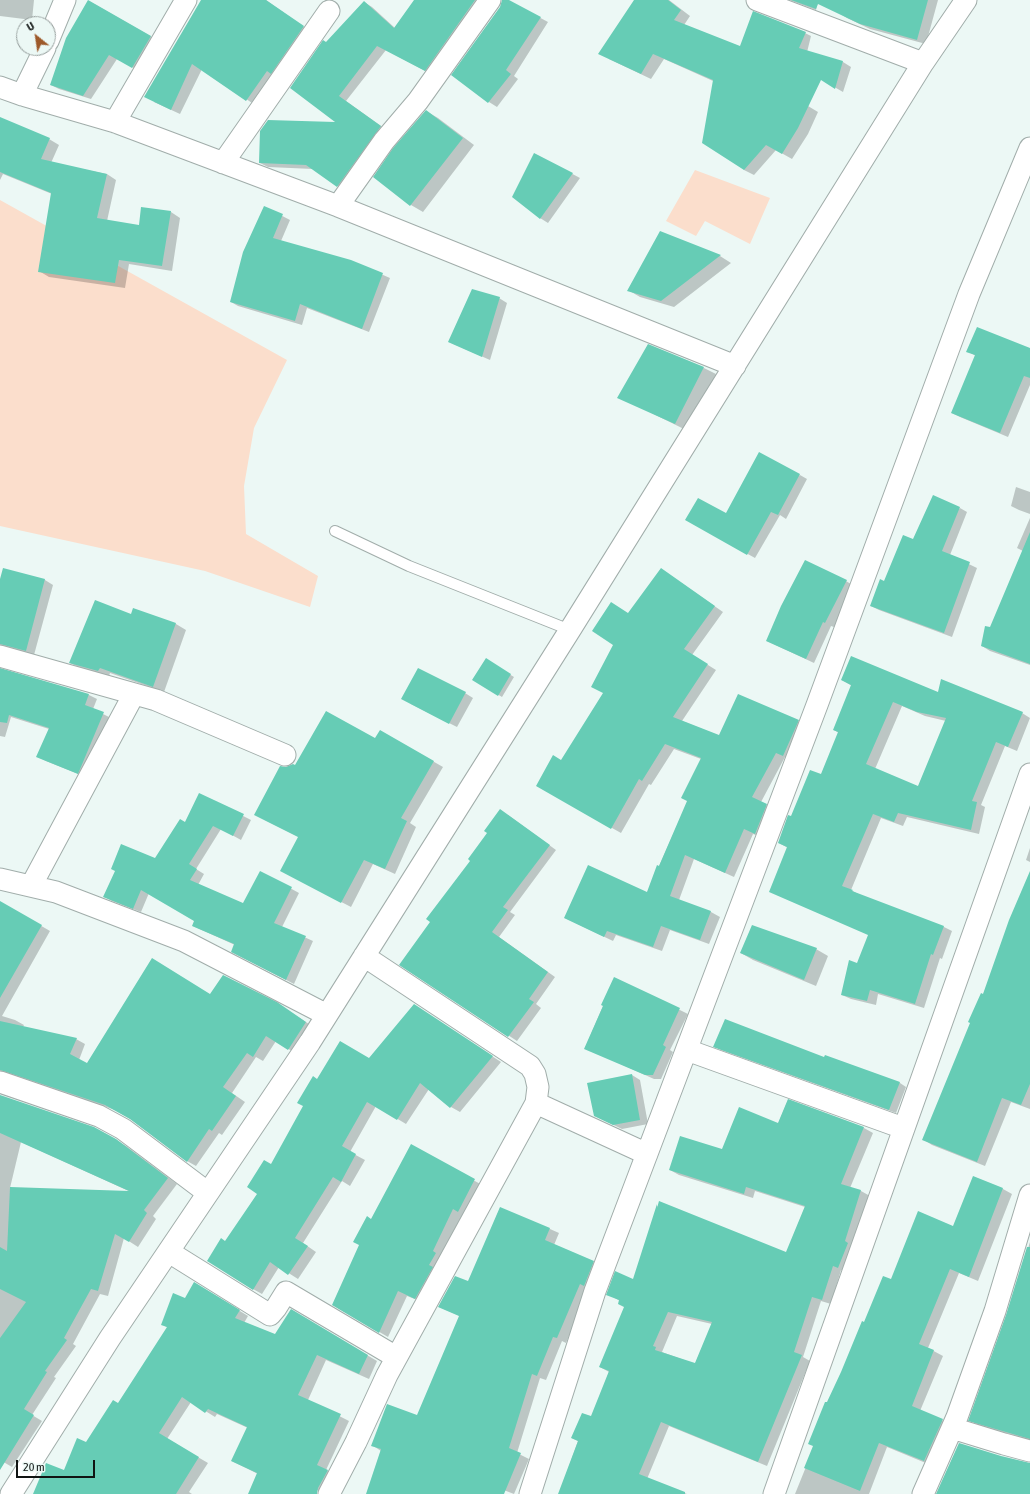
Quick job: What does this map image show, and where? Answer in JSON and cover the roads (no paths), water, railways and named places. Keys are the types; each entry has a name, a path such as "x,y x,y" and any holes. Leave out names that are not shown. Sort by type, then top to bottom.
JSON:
{"street":[{"path":"56,22 65,0"},
{"path":"115,122 186,0"},
{"path":"338,206 384,141 418,101 490,0"},
{"path":"757,0 923,63"},
{"path":"11,1494 110,1338 327,1015 570,630 923,63 966,0"},
{"path":"223,163 328,11"},
{"path":"22,95 41,56"},
{"path":"0,87 22,95 115,122 338,206 735,366"},
{"path":"530,1494 596,1291 969,294 1030,148"},
{"path":"0,656 156,700 284,755"},
{"path":"31,886 134,694"},
{"path":"774,1494 1030,774"},
{"path":"0,879 56,892 184,941 327,1015"},
{"path":"329,1494 356,1442 396,1357 536,1103 538,1087 535,1074 530,1066 364,956"},
{"path":"687,1050 903,1128"},
{"path":"0,1082 99,1116 123,1129 208,1193"},
{"path":"536,1103 647,1154"},
{"path":"923,1494 957,1417 995,1311 1030,1195"},
{"path":"169,1252 270,1315 286,1292 396,1357"},
{"path":"952,1428 1030,1451"}],"lane":[{"path":"335,531 409,566 570,630"}]}
